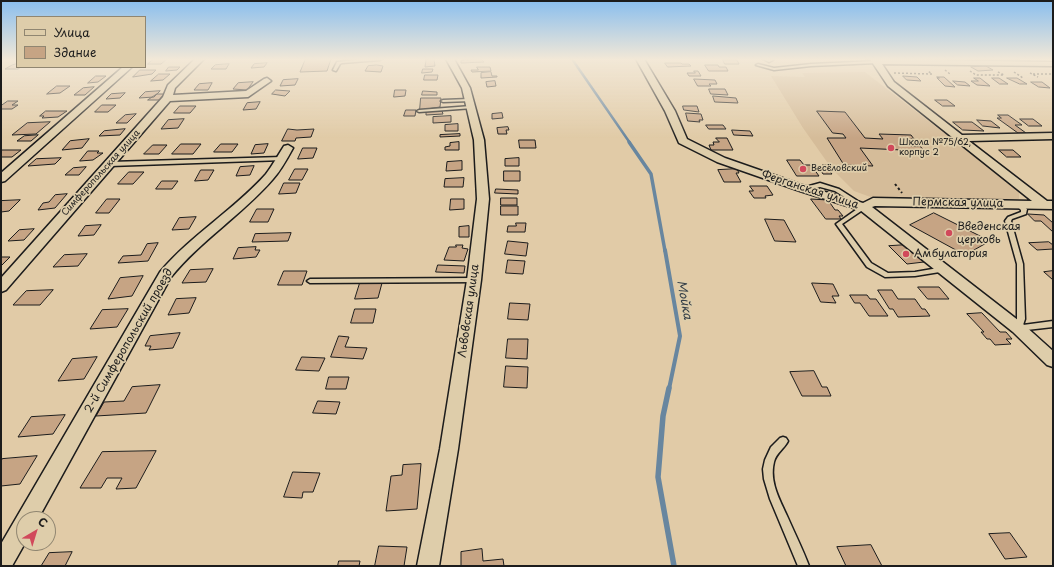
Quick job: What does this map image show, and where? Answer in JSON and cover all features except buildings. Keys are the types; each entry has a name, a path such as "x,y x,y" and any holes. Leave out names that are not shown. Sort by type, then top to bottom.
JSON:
{"street":[{"path":"1,179 107,85"},
{"name":"Симферопольская улица","path":"1,287 167,98 173,85"},
{"path":"167,98 248,94 260,85"},
{"name":"Львовская улица","path":"428,566 449,449 474,280 483,199 479,140 465,85"},
{"name":"Ферганская улица","path":"655,85 670,111 683,141 721,160 804,189 864,207 1018,328 1053,361"},
{"path":"892,85 959,138 1048,204"},
{"path":"959,138 1053,136"},
{"name":"2-й Симферопольский проезд","path":"32,511 165,275 188,250 266,180 285,153"},
{"name":"Пермская улица","path":"864,207 873,202 1048,204"},
{"path":"1,565 16,538"}],"lane":[{"path":"443,101 470,104"},
{"path":"419,111 470,104"},
{"path":"110,164 285,153"},
{"path":"1018,204 1024,209 1024,213 1010,218 1008,221 1008,225 1018,252 1020,264 1021,319 1018,328 1053,324"},
{"path":"864,207 838,224 869,265 887,276 915,274 944,269"},
{"path":"310,281 474,280"},
{"path":"783,441 775,449 770,458 768,472 770,489 804,566"}],"shaded area":[{"name":"Школа №75/62, корпус 2","path":"777,85 882,85 1019,191 1019,199 876,199 854,191 832,169 803,128"}],"waterway":[{"name":"Мойка","path":"590,85 630,143"},
{"name":"Мойка","path":"629,142 651,174 665,251"},
{"name":"Мойка","path":"665,250 680,336 669,389"},
{"name":"Мойка","path":"669,388 663,416 658,477 674,566"}],"place":[{"name":"Школа №75/62, корпус 2","path":"891,148"},
{"name":"Весёловский","path":"803,169"},
{"name":"Введенская церковь","path":"949,233"},
{"name":"Амбулатория","path":"906,254"}]}
